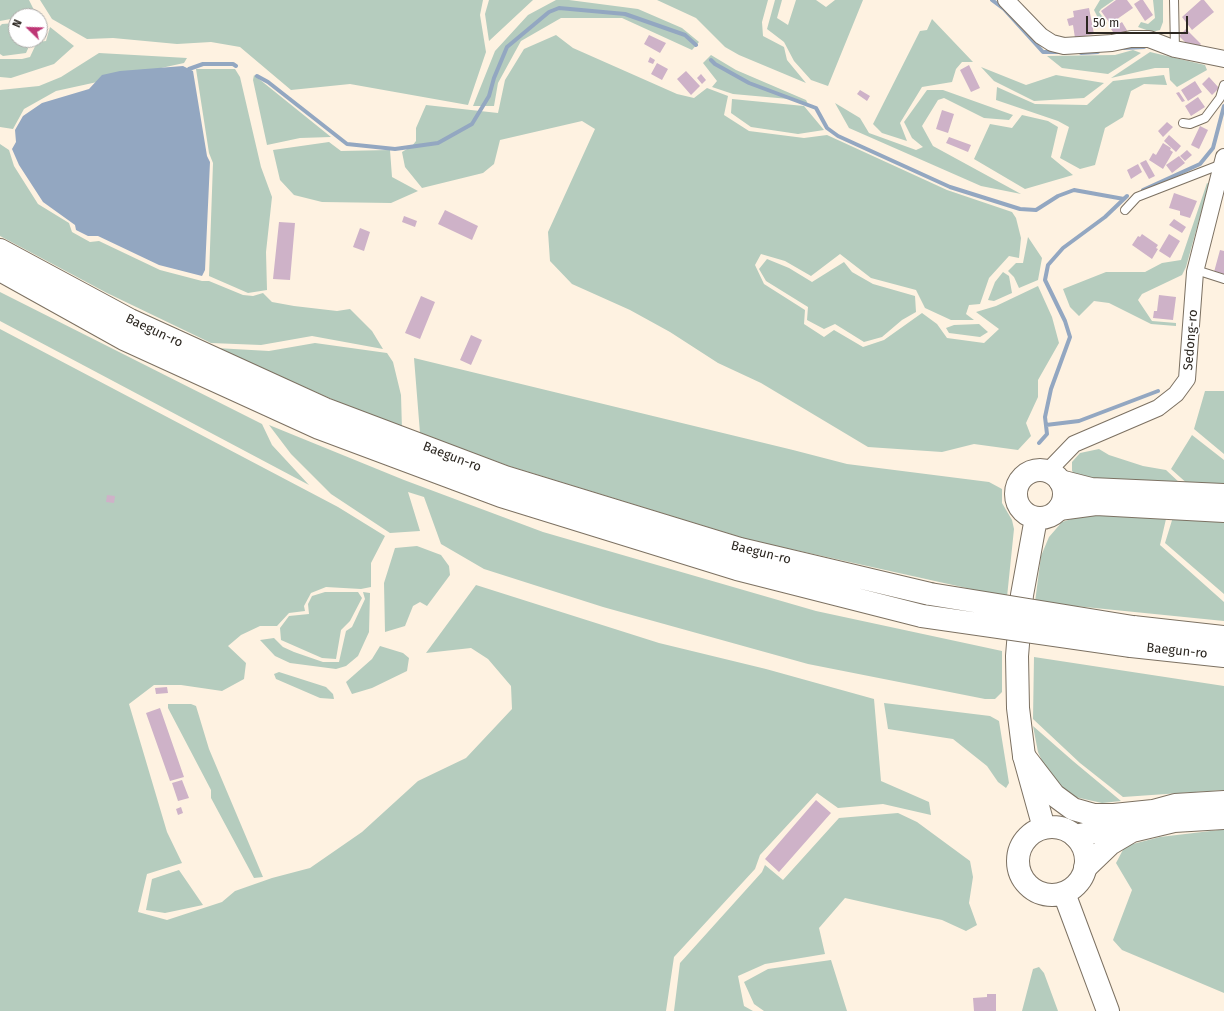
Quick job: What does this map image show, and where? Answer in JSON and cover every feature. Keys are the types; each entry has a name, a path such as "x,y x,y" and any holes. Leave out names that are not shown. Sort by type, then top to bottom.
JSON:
{"main road":[{"name":"Baegun-ro","path":"0,250 130,320 325,409 505,477 740,549 930,594 1132,637"},
{"name":"Baegun-ro","path":"0,270 124,338 319,428 501,496 737,569 922,616 1132,637 1223,651"},
{"path":"1224,495 1091,489 1036,470 1029,472 1018,483 1016,490 1018,505 1029,516 1036,518 1049,516 1059,509 1096,504 1224,511"},
{"path":"1054,476 1064,494 1059,509"},
{"path":"1036,518 1022,595 1017,656 1018,708 1024,756 1044,828"},
{"path":"1024,756 1054,795 1073,809 1094,816 1153,811 1176,806 1224,802"},
{"path":"1076,836 1099,831 1153,811"},
{"path":"1085,868 1110,844 1132,831 1174,821 1224,818"},
{"path":"1055,827 1066,830 1076,836 1086,856 1085,868 1081,878 1074,887 1064,893 1054,895 1043,894 1033,889 1025,882 1020,872 1018,861 1020,850 1026,840 1034,833 1044,828 1055,827"},
{"path":"1064,893 1108,1011"}],"street":[{"path":"1006,0 1041,36 1052,43 1064,46 1112,43 1131,39 1149,39 1175,49 1224,59"},
{"name":"Sedong-ro","path":"1054,476 1074,444 1158,408 1176,394 1187,379 1196,270 1223,160"}],"lane":[{"path":"1174,0 1175,49"},
{"path":"1183,123 1190,124 1205,118 1220,98 1224,85"},
{"path":"1125,210 1137,197 1223,160"},
{"path":"1196,270 1224,279"}],"green space":[{"path":"0,0 29,0 33,8 8,8 8,20 0,21"},
{"path":"40,0 483,0 480,15 486,52 468,105 350,84 291,90 240,47 211,42 177,44 113,38 87,39 52,19 48,13 48,8 45,8"},
{"path":"489,0 533,0 489,41 485,14"},
{"path":"556,0 569,0 638,9 682,28 699,42 692,50 622,18 561,18 521,41 498,83 494,106 473,106 495,51 528,15"},
{"path":"657,0 768,0 762,22 763,36 784,47 787,60 806,83 739,55 725,47 696,18"},
{"path":"775,0 782,0 777,18 788,25 796,0 816,0 826,7 835,0 863,0 828,86 811,80 794,61 784,42 767,29"},
{"path":"1100,0 1114,0 1099,12 1107,23 1103,28 1094,10"},
{"path":"1153,0 1163,0 1163,22 1160,30 1152,32 1138,27 1141,22 1148,24 1155,18"},
{"path":"932,19 973,62 962,62 956,69 952,82 922,87 900,123 907,141 882,133 873,124 920,31 927,30"},
{"path":"2,24 8,24 8,48 28,48 26,53 3,56 0,54 0,26"},
{"path":"50,27 74,46 54,64 11,78 0,77 0,59 22,59 30,57 34,48 48,48 48,34"},
{"path":"556,35 573,48 677,94 694,98 707,88 728,96 724,115 749,131 804,138 827,135 947,190 1012,212 1016,218 1021,238 1019,258 1009,256 989,278 980,304 969,305 966,314 974,320 951,320 925,308 916,290 871,278 840,254 811,276 785,261 761,254 755,265 764,284 805,310 804,324 824,337 834,330 863,347 884,340 922,313 937,324 947,338 984,343 999,329 976,312 996,306 1038,286 1052,317 1059,343 1038,380 1038,397 1026,423 1031,436 1018,450 974,444 942,452 868,447 761,383 718,363 670,332 630,310 572,284 550,261 548,232 595,129 582,121 500,140 494,164 483,173 422,188 405,167 402,152 412,146 416,141 416,128 426,105 498,113 505,80 524,49"},
{"path":"1133,50 1141,53 1108,74 1062,68 1047,56 1115,55"},
{"path":"1150,52 1205,65 1207,70 1177,87 1170,80 1169,68 1155,68 1111,78"},
{"path":"99,53 187,58 184,63 56,91 24,109 13,129 0,127 0,90 39,86 61,77"},
{"path":"711,55 736,70 806,100 808,104 789,99 733,94 712,87 717,81 703,63"},
{"path":"981,67 1026,85 1056,75 1104,83 1084,98 1034,101 994,81"},
{"path":"196,69 235,69 240,77 261,167 272,197 266,252 267,290 248,293 209,276 213,163 209,153"},
{"path":"254,75 331,137 300,138 267,145 253,80"},
{"path":"1164,75 1167,85 1144,84 1131,91 1123,117 1105,128 1095,165 1080,169 1060,158 1069,127 1058,121 996,100 997,87 1035,104 1087,105 1113,81"},
{"path":"927,90 943,90 1013,115 1009,120 984,118 944,98 938,100 922,126 933,146 1021,194 981,186 849,128 835,103 860,118 869,133 916,150 923,147 912,138 904,122"},
{"path":"732,99 804,106 824,130 798,134 751,127 731,113"},
{"path":"1022,115 1048,121 1058,127 1051,157 1073,175 1025,189 974,159 990,124 1012,128"},
{"path":"329,142 341,151 390,150 392,177 418,191 391,203 322,202 294,195 280,180 273,150"},
{"path":"0,144 9,150 14,166 38,204 69,223 72,232 90,242 99,241 160,270 202,281 209,281 243,295 253,296 263,293 272,302 337,311 350,309 372,331 383,349 312,336 261,345 211,343 107,293 0,236"},
{"path":"1207,183 1209,184 1186,267 1182,275 1142,294 1138,300 1152,321 1176,323 1176,326 1151,324 1109,303 1094,301 1079,316 1070,307 1063,289 1106,272 1145,272 1162,263 1181,260"},
{"path":"1028,237 1042,258 1038,280 1019,288 1014,277 1008,271 1016,263 1023,263"},
{"path":"767,259 789,268 812,282 844,262 852,272 873,284 915,296 916,312 902,320 882,337 864,342 835,324 824,329 807,320 808,307 766,281 759,269"},
{"path":"1003,272 1009,276 1012,293 994,301 988,300 995,282"},
{"path":"0,292 262,424 272,445 309,485 0,321"},
{"path":"979,324 988,332 980,337 949,333 946,328 954,325"},
{"path":"0,329 338,507 385,536 371,563 371,587 361,589 326,587 311,593 304,606 305,611 289,613 277,626 260,626 241,635 228,646 246,663 244,679 222,691 181,685 154,685 129,704 167,832 182,863 147,874 138,912 167,920 222,902 235,891 272,878 310,868 362,832 418,781 466,758 512,709 511,686 488,659 471,648 426,653 476,585 659,643 766,669 874,699 881,781 929,802 931,815 883,804 838,808 817,793 760,855 755,869 674,957 666,1011 0,1011"},
{"path":"315,343 387,353 393,362 401,395 402,430 216,348 269,351"},
{"path":"414,358 847,464 989,482 1002,489 1002,503 1012,520 1014,529 1007,597 750,540 509,466 420,433"},
{"path":"1205,391 1224,391 1224,454 1194,429"},
{"path":"269,425 404,480 543,532 816,611 1002,651 1002,692 995,699 985,699 808,664 603,607 484,569 441,544 424,497 408,492 420,531 390,533 331,494 291,454"},
{"path":"1192,435 1224,460 1224,488 1190,486 1171,469"},
{"path":"1099,449 1109,455 1143,466 1166,470 1181,484 1080,479 1072,471 1072,462 1080,453"},
{"path":"1087,514 1166,519 1160,545 1224,602 1224,621 1035,602 1041,556 1049,537 1062,522"},
{"path":"1173,517 1224,520 1224,594 1165,543"},
{"path":"417,546 441,555 449,566 450,575 427,606 420,602 413,606 405,626 385,632 384,583 395,548"},
{"path":"325,592 358,592 362,598 350,621 341,630 336,659 322,658 281,640 280,628 289,616 309,614 308,604 312,596"},
{"path":"363,592 370,593 369,632 358,656 346,666 336,669 290,663 275,656 260,640 274,638 283,647 294,652 323,662 339,662 346,631 352,627 365,599"},
{"path":"380,646 403,653 409,658 407,671 372,688 352,694 346,682 372,659"},
{"path":"1034,657 1224,686 1224,790 1123,797 1080,763 1033,719"},
{"path":"279,672 326,687 333,694 334,699 320,698 276,679 274,674"},
{"path":"884,703 990,716 999,721 1009,783 1006,788 998,782 987,766 953,739 888,729"},
{"path":"168,704 191,704 196,706 209,749 263,877 254,878 211,798 211,790 168,708"},
{"path":"1033,726 1121,801 1102,803 1075,797 1058,784 1044,765 1038,752"},
{"path":"898,813 917,822 970,861 973,877 969,903 977,925 966,931 942,920 845,898 819,928 825,954 765,964 738,976 744,1006 753,1011 674,1011 680,963 762,872 765,865 783,880 839,818"},
{"path":"1224,830 1224,993 1122,950 1113,940 1132,890 1116,863 1125,846 1160,837"},
{"path":"179,870 203,905 165,913 146,910 152,879"},
{"path":"831,960 847,1011 764,1011 754,1004 744,982 768,969"},
{"path":"1039,967 1044,973 1058,1011 1022,1011 1033,969"}],"water":[{"path":"183,66 193,71 207,156 210,162 205,270 202,276 159,265 98,236 88,236 76,230 75,225 43,202 19,165 12,149 16,142 15,130 23,116 42,103 89,89 102,75 120,71"}],"building":[{"path":"1116,0 1127,0 1133,8 1113,22 1112,19 1109,22 1101,11"},
{"path":"1140,0 1143,0 1153,15 1145,21 1134,4"},
{"path":"1201,0 1204,0 1214,12 1192,30 1182,17"},
{"path":"1089,8 1094,34 1075,38 1073,25 1069,26 1067,19 1074,17 1073,11"},
{"path":"1122,22 1128,32 1117,38 1111,29"},
{"path":"1186,29 1201,44 1194,51 1179,36"},
{"path":"649,35 666,43 660,53 644,44"},
{"path":"650,57 655,60 653,64 648,62"},
{"path":"657,63 668,69 662,80 651,74"},
{"path":"969,65 980,88 971,92 960,70"},
{"path":"686,71 700,86 691,95 677,79"},
{"path":"701,74 706,80 702,84 697,78"},
{"path":"1209,77 1219,88 1212,95 1202,84"},
{"path":"1195,81 1202,92 1188,101 1181,90"},
{"path":"860,90 870,96 867,101 857,94"},
{"path":"1179,92 1185,101 1182,102 1176,93"},
{"path":"1198,97 1205,107 1191,116 1185,106"},
{"path":"942,110 954,114 948,133 936,129"},
{"path":"1167,122 1173,127 1163,137 1158,131"},
{"path":"1200,126 1208,130 1199,149 1191,145"},
{"path":"1169,135 1181,146 1176,152 1164,141"},
{"path":"949,137 971,145 968,152 946,143"},
{"path":"1163,143 1171,148 1170,150 1173,152 1163,169 1149,160 1153,153 1156,155"},
{"path":"1187,150 1192,155 1185,161 1180,156"},
{"path":"1179,156 1185,163 1172,173 1166,165"},
{"path":"1146,160 1155,176 1149,179 1140,163"},
{"path":"1138,164 1142,172 1131,179 1127,170"},
{"path":"1174,193 1197,201 1190,218 1180,215 1180,211 1169,208"},
{"path":"445,210 478,226 472,240 438,224"},
{"path":"404,216 417,221 415,227 402,222"},
{"path":"1174,219 1186,227 1182,233 1169,225"},
{"path":"279,222 295,223 290,280 273,279"},
{"path":"360,228 370,232 364,251 353,247"},
{"path":"1142,234 1158,245 1156,248 1158,249 1152,259 1132,245 1138,236 1140,237"},
{"path":"1169,234 1180,241 1170,258 1159,251"},
{"path":"1220,250 1224,251 1224,275 1214,272"},
{"path":"1159,295 1176,297 1173,320 1153,318 1154,311 1157,311"},
{"path":"421,296 435,302 420,339 405,333"},
{"path":"471,335 482,340 471,365 460,360"},
{"path":"107,495 115,496 114,503 106,502"},
{"path":"167,687 168,693 156,694 155,688"},
{"path":"160,708 184,777 170,781 146,713"},
{"path":"182,780 189,798 178,801 172,783"},
{"path":"816,800 831,813 779,872 765,859"},
{"path":"181,807 183,813 178,815 176,809"},
{"path":"987,994 996,994 996,1011 974,1011 973,998 987,997"}],"waterway":[{"path":"992,0 1004,9 1043,52 1060,52"},
{"path":"257,76 268,82 347,144 395,149 438,143 472,124 489,96 494,78 507,47 549,12 559,8 625,14 685,35 696,45"},
{"path":"1124,48 1144,47"},
{"path":"1081,53 1098,52"},
{"path":"711,60 715,64 749,83 816,108 827,128 838,136 950,187 1020,209 1036,210 1058,196 1074,190 1124,199"},
{"path":"189,69 203,64 233,64 236,66"},
{"path":"1143,190 1200,164 1213,148 1224,106"},
{"path":"1039,443 1047,434 1045,417 1051,389 1070,337 1065,321 1045,280 1048,265 1063,248 1105,217 1127,196"},
{"path":"1046,425 1079,421 1158,391"}]}
